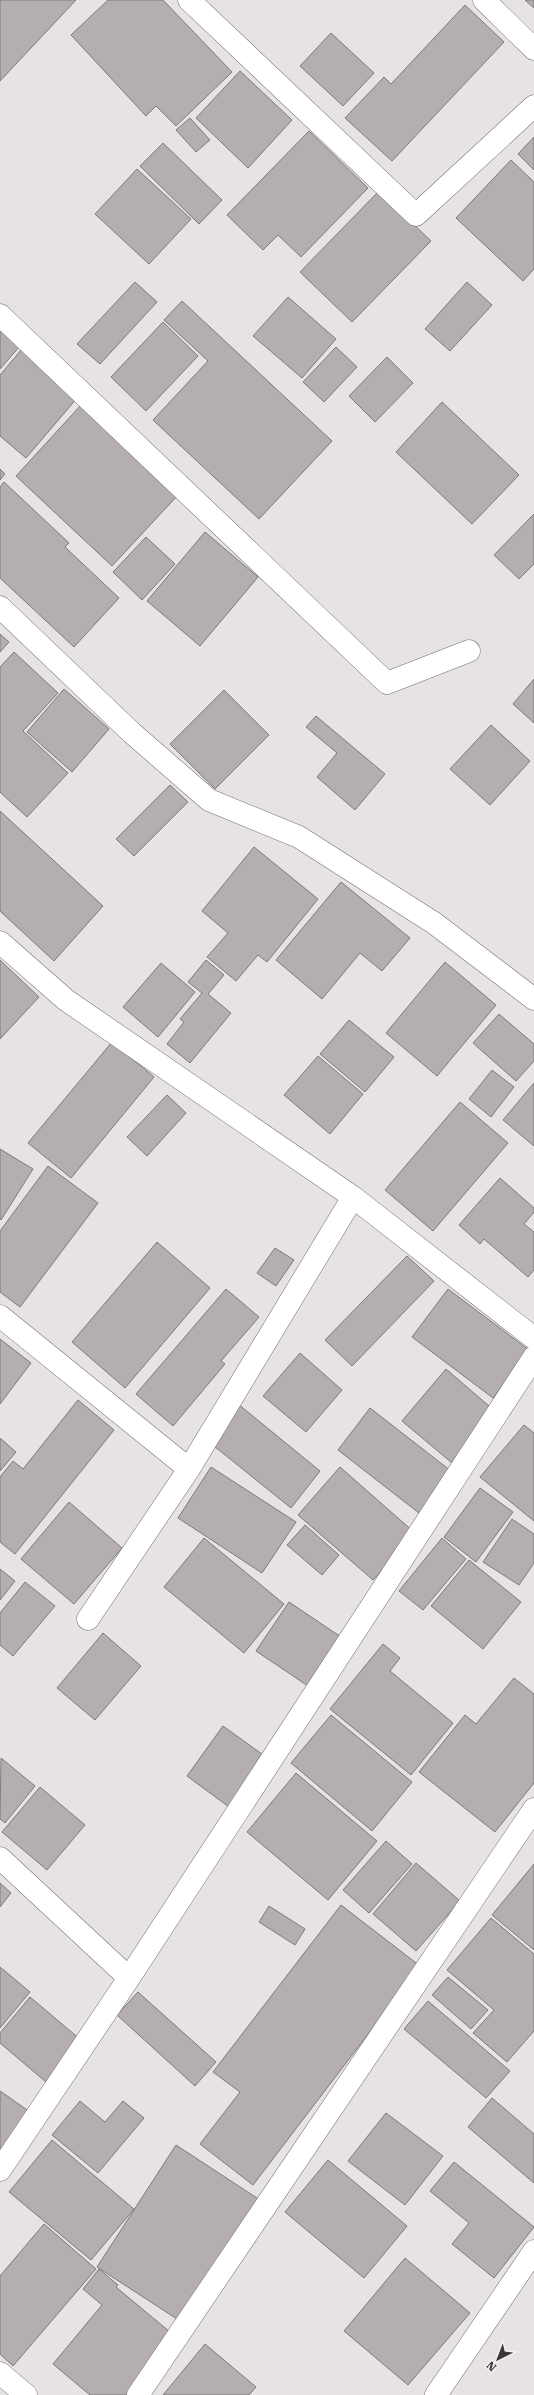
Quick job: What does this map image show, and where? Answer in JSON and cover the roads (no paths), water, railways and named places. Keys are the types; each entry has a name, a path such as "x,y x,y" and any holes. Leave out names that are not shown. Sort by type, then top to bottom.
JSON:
{"street":[{"path":"189,0 416,215 534,106"},
{"path":"484,0 534,49"},
{"path":"0,315 387,683 469,651"},
{"path":"0,607 132,733 208,800 300,837 434,923 534,999"},
{"path":"0,942 66,1000 353,1197 534,1338"},
{"path":"88,1619 189,1469 353,1197"},
{"path":"0,1316 189,1469"},
{"path":"0,2170 129,1978 534,1357"},
{"path":"138,2395 534,1809"},
{"path":"0,1858 129,1978"},
{"path":"436,2395 534,2251"},
{"path":"0,2373 26,2395"}]}
